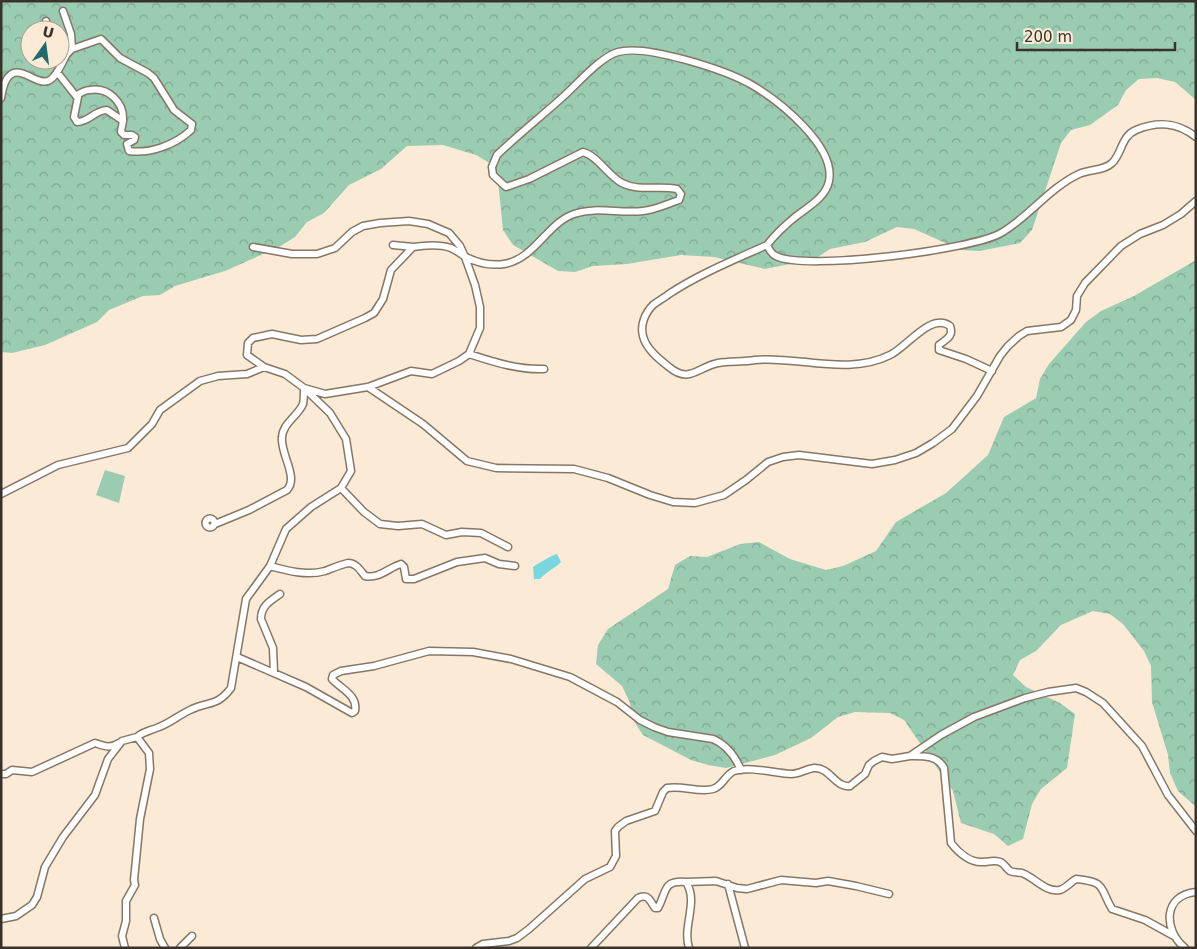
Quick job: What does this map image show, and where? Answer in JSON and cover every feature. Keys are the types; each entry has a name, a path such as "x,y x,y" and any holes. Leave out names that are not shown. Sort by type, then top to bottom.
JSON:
{"street":[{"path":"63,11 66,20"},
{"path":"70,51 101,39 120,58 154,78 166,100 174,110 190,121 192,127 174,144 130,152 127,150 127,144 134,140 135,137 122,134 121,106 113,96 93,89 76,96"},
{"path":"393,245 451,248 466,257 489,265 506,263 520,257 535,246 559,222 574,214 603,210 642,211 680,198 680,192 674,188 640,188 624,184 583,152 512,186 506,187 500,183 495,179 491,171 498,155 612,54 626,51 644,51 708,68 750,84 788,111 826,156 830,174 829,184 825,191 810,206 783,227 767,245 684,284 654,304 642,323 642,335 648,348 670,369 679,374 687,375 718,363 790,360 814,364 850,364 881,359 891,355 930,325 941,322 950,326 952,331 948,340 939,345 939,350 966,359 992,372"},
{"path":"1,98 4,83 13,74 25,74 46,82 54,77 57,72 76,96 78,96 74,116 77,122 85,121 101,110 111,112 123,121"},
{"path":"767,245 770,251 777,257 814,262 881,257 978,242 1000,234 1057,187 1076,176 1110,165 1131,132 1143,127 1167,123 1180,126 1196,137"},
{"path":"368,387 422,424 467,460 496,468 574,469 608,478 673,502 695,503 724,495 768,462 782,457 799,455 872,464 895,460 916,453 952,428 978,396 1008,346 1024,333 1061,327 1070,320 1074,314 1077,296 1081,289 1089,278 1121,246 1140,234 1163,225 1181,214 1196,201"},
{"path":"253,247 297,254 317,254 335,248 352,232 363,226 410,221 428,224 449,233 466,257 480,307 480,328 469,354 460,361 432,374 411,371 368,387 325,394 304,388"},
{"path":"1,774 12,770 32,772 95,742 113,747 146,730 159,727 192,709 212,704 224,696 231,688 246,599 270,566 286,529 312,507 341,488 351,471 346,439 330,413 304,388 285,374 264,367 247,355 248,343 253,338 272,334 301,340 317,339 374,313 383,299 391,270 413,247"},
{"path":"469,354 528,370 544,369"},
{"path":"2,493 58,465 128,448 152,424 160,410 200,381 218,376 247,374 264,367"},
{"path":"215,524 249,510 290,487 291,476 285,460 281,438 287,424 302,404 304,388"},
{"path":"341,488 364,512 380,524 398,526 422,524 446,535 462,532 481,533 508,547"},
{"path":"270,566 295,572 316,572 351,563 356,565 365,576 371,577 381,575 401,564 404,567 406,578 409,579 414,579 457,562 485,558 499,564 515,566"},
{"path":"274,673 273,648 261,619 261,614 264,606 280,594"},
{"path":"237,657 306,687 352,713 355,711 356,706 351,697 332,679 333,675 430,651 473,652 511,659 584,683 617,702 640,720 654,727 668,732 714,739 720,742 732,754 741,770"},
{"path":"910,756 974,717 1025,698 1076,688 1103,703 1142,746 1168,795 1196,831"},
{"path":"125,948 122,936 126,921 125,904 135,885 140,819 150,769 148,753 137,736"},
{"path":"1,919 18,914 35,901 45,867 95,795 108,759 122,741"},
{"path":"476,948 483,944 509,941 522,935 585,879 610,867 616,856 615,831 626,821 655,811 667,788 714,789 731,773 741,770 765,770 792,774 815,768 829,773 841,785 850,786 865,774 868,765 874,761 882,758 892,759 910,756 935,758 941,762 944,768 950,843 957,851 970,859 981,862 992,860 1001,862 1009,870 1015,873 1020,872 1054,889 1060,890 1076,879 1098,884 1102,886 1112,909 1145,920 1174,936 1185,948"},
{"path":"592,948 638,898 645,896 649,898 656,909 660,906 665,889 674,882 708,880 747,889 781,880 810,883 828,882 856,886 888,894"},
{"path":"686,882 692,890 686,938 689,948"},
{"path":"728,884 745,948"},
{"path":"1174,936 1170,915 1175,903 1179,896 1196,892"},
{"path":"154,918 160,939 165,948"},
{"path":"180,948 192,936"}],"green space":[{"path":"1,1 1196,1 1196,100 1175,82 1157,78 1139,79 1126,90 1118,105 1090,125 1071,130 1061,143 1032,230 1020,243 979,251 961,250 914,229 897,227 865,242 830,249 815,259 765,269 714,257 681,255 627,264 593,266 575,272 558,271 513,245 503,230 498,181 491,164 476,155 443,145 407,146 381,169 349,185 324,213 307,222 295,237 279,247 225,271 175,286 160,295 143,296 109,310 97,322 45,345 12,353 1,352"},
{"path":"1196,260 1196,807 1178,791 1170,773 1168,755 1152,702 1151,666 1144,651 1123,624 1110,614 1093,611 1061,625 1036,651 1020,660 1013,675 1026,687 1060,703 1075,714 1067,768 1041,789 1032,804 1023,839 1008,846 994,834 961,823 953,791 904,720 890,713 855,712 838,717 811,738 775,755 726,768 691,760 643,735 633,720 630,703 622,686 596,664 598,645 608,629 668,589 675,565 690,556 707,557 740,544 759,542 790,559 826,570 843,566 876,551 896,522 946,493 988,455 1004,417 1036,398 1040,379 1049,364 1086,322 1101,311 1134,296"},
{"path":"105,470 125,476 119,503 96,495"}],"water":[{"path":"557,554 561,562 540,579 534,579 533,567"}]}
